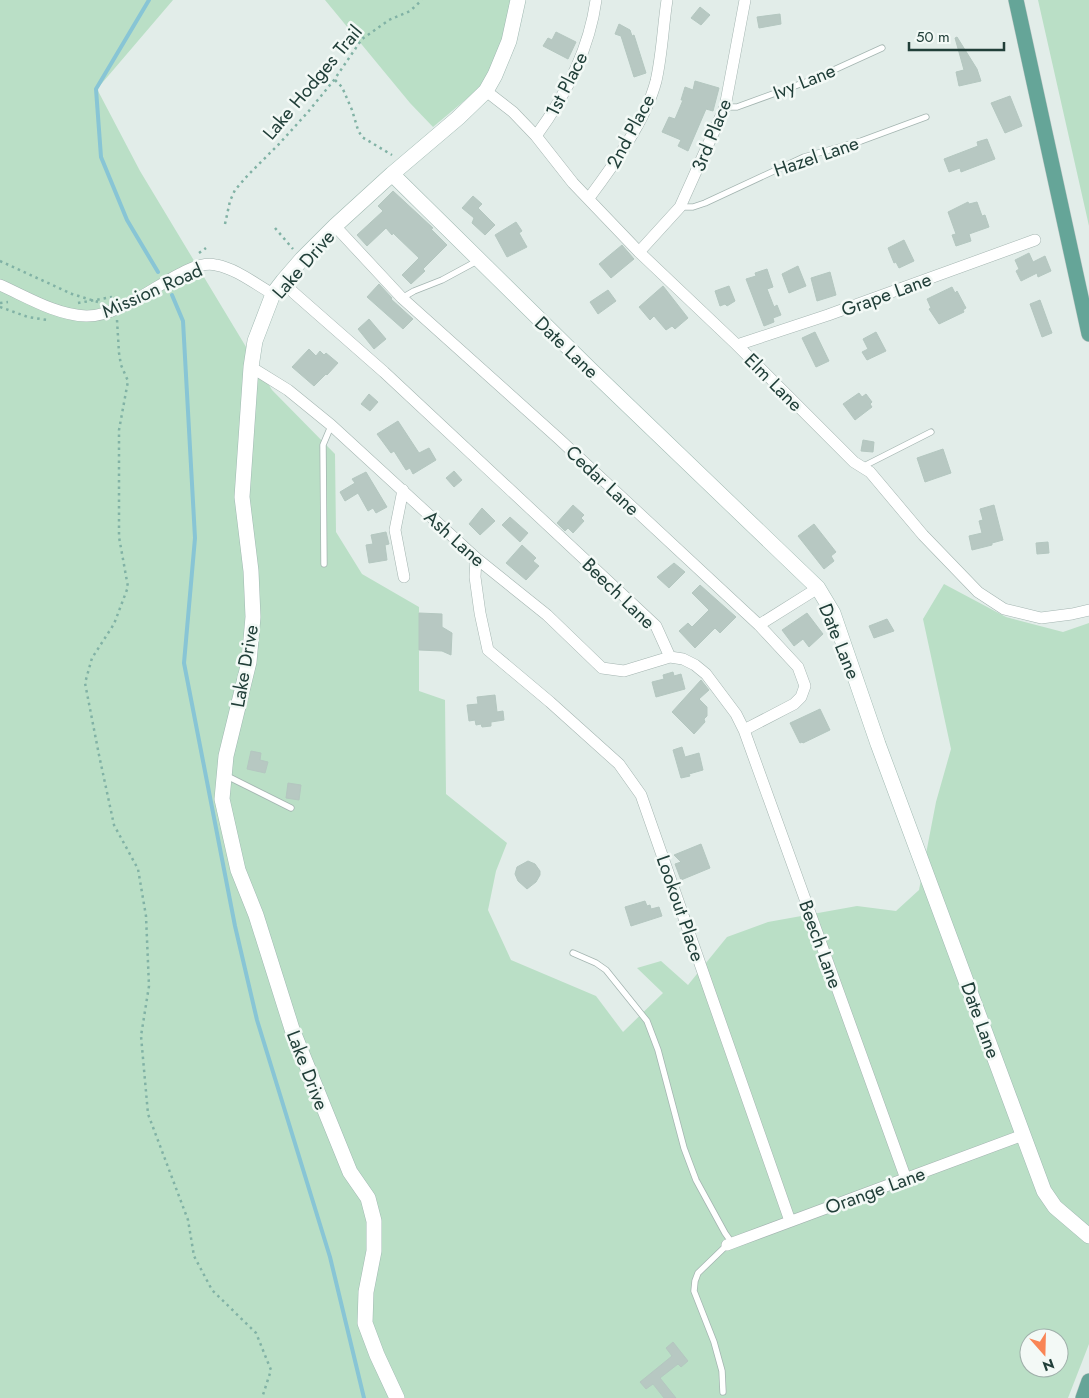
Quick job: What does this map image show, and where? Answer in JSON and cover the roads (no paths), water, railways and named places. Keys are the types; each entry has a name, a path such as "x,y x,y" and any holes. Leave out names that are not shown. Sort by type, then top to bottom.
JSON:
{"main road":[{"path":"1016,0 1089,334"},
{"path":"1083,1398 1089,1382"}],"street":[{"name":"Lake Drive","path":"397,1398 377,1355 365,1323 366,1292 374,1251 374,1221 368,1198 350,1172 292,1029 256,916 238,870 222,799 226,756 249,662 253,617 251,570 242,497 251,367 254,341 273,294 284,281 335,226 486,91 496,75 506,50 514,24 518,0"},
{"name":"1st Place","path":"536,136 553,114 579,65 594,18 596,0"},
{"name":"2nd Place","path":"589,198 615,163 645,108 656,81 667,0"},
{"name":"3rd Place","path":"639,252 680,207 725,107 745,0"},
{"name":"Elm Lane","path":"486,91 513,112 536,136 573,183 639,252 737,345 854,462 870,472 923,535 978,592 1004,609 1041,618 1089,610"},
{"name":"Date Lane","path":"397,170 479,260 584,364 818,588 833,613 878,744 1044,1191 1055,1207 1089,1236"},
{"name":"Cedar Lane","path":"335,226 402,298 558,438 758,625 798,667 805,686 801,697 794,704 744,730"},
{"name":"Grape Lane","path":"737,345 828,315 1034,240"},
{"name":"Mission Road","path":"0,285 49,307 74,315 87,316 100,315 116,310 192,267 204,264 224,267 240,274 273,294"},
{"name":"Beech Lane","path":"284,281 294,293 391,379 656,626 670,657 683,659 696,665 706,674 736,714 744,730 906,1179"},
{"name":"Ash Lane","path":"251,367 288,390 331,425 476,558 547,615 602,668 624,671 670,657"},
{"path":"403,490 395,530 404,577"},
{"name":"Lookout Place","path":"476,558 476,586 488,650 619,764 641,795 790,1221"},
{"path":"758,625 818,588"},
{"name":"Orange Lane","path":"730,1244 1023,1135"}],"lane":[{"name":"Ivy Lane","path":"725,107 737,107 814,79 882,48"},
{"name":"Hazel Lane","path":"680,207 693,206 705,202 804,157 861,141 926,117"},
{"path":"402,298 442,280 479,260"},
{"path":"324,564 323,445 331,425"},
{"path":"862,467 931,432"},
{"path":"223,774 291,808"},
{"path":"573,953 596,963 606,970 647,1021 658,1050 684,1148 696,1180 730,1244 698,1273 694,1291 714,1342 722,1371 722,1392"}],"waterway":[{"path":"149,0 96,89 101,157 127,220 158,272"},
{"path":"172,295 183,321 195,538 184,663 235,926 257,1020 330,1257 364,1398"}]}
